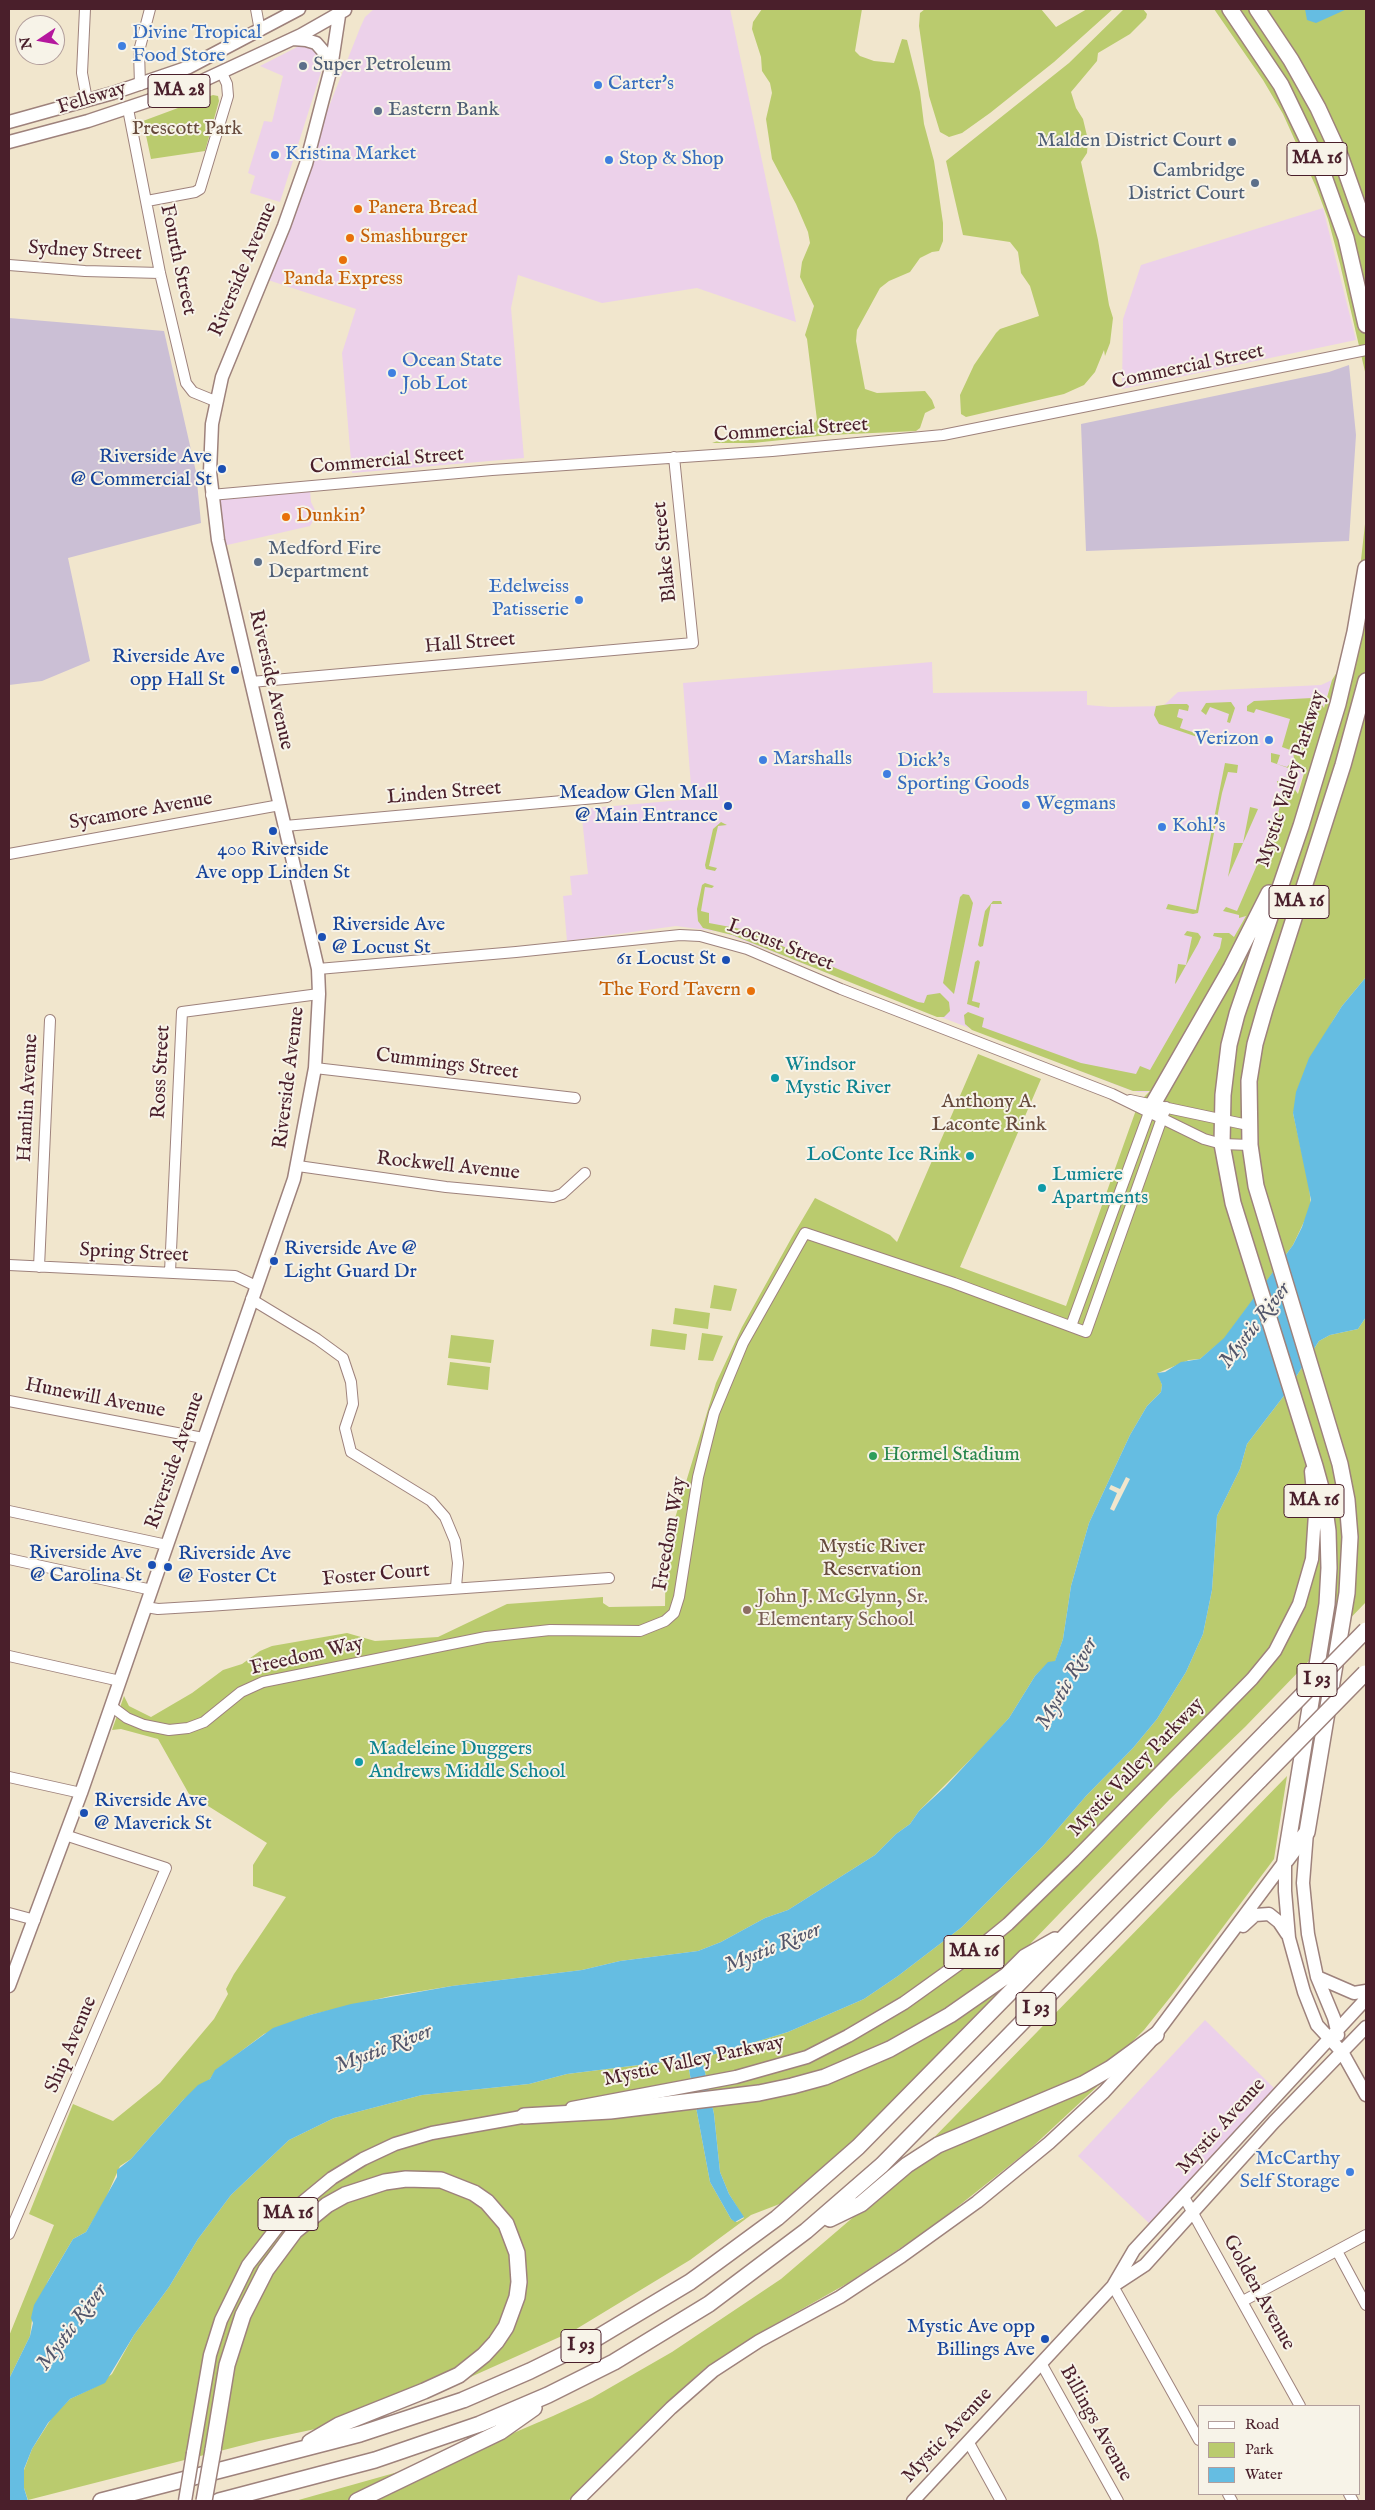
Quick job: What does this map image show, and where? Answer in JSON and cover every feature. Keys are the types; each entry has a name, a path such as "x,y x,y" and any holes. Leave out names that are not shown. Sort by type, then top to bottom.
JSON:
{"highway":[{"name":"MA 16","path":"1230,9 1276,78 1314,151 1344,229 1366,325"},
{"name":"MA 16","path":"1257,9 1291,60 1318,108 1341,158 1366,229"},
{"name":"Mystic Valley Parkway","path":"1295,1406 1233,1203 1222,1144 1225,1070 1232,1032 1295,842 1343,686 1366,568"},
{"name":"MA 16","path":"1285,1861 1307,1832 1344,1610 1350,1556 1344,1482 1335,1446 1256,1186 1248,1125 1249,1081 1260,1026 1346,757 1366,681"},
{"path":"1156,1108 1231,968 1295,842"},
{"path":"1285,1861 1324,1622 1329,1568 1328,1531 1323,1495 1295,1406"},
{"name":"I 93","path":"101,2501 294,2452 403,2421 497,2386 595,2339 690,2282 755,2236 832,2171 884,2121 1366,1630"},
{"name":"I 93","path":"219,2501 410,2449 480,2424 562,2388 614,2362 685,2320 740,2282 806,2232 902,2144 1366,1672"},
{"path":"524,2116 610,2111 759,2092 792,2086 825,2076 890,2049 944,2019 996,1984 1026,1957 1074,1929"},
{"path":"806,2232 861,2204 901,2170 938,2145 1091,2080 1156,2035"},
{"path":"204,2501 227,2365 243,2315 266,2270 295,2231 327,2206 346,2195 385,2182 406,2179 441,2180 474,2193 487,2202 506,2224 518,2253 519,2282 517,2297 506,2327 496,2342 484,2355 459,2375 339,2425 294,2452"},
{"path":"357,2501 500,2432 562,2388"}],"main road":[{"name":"Fellsway","path":"9,122 140,85 189,67 299,9"},
{"name":"Fellsway","path":"9,142 128,109 187,88 291,39 342,10"},
{"name":"Riverside Avenue","path":"9,1986 81,1793 298,1166 315,1068 320,994 318,969 218,540 211,495 211,448 215,401 227,358 297,191 316,129 331,68 342,10"},
{"path":"291,39 316,43 323,51 331,68"},
{"name":"Mystic Valley Parkway","path":"185,2501 210,2355 221,2320 248,2265 286,2216 332,2178 379,2151 432,2133 736,2078 807,2057 848,2036 919,1993 964,1960 1028,1906 1252,1679 1269,1659 1286,1631 1306,1583 1315,1535 1310,1461 1295,1406"},
{"path":"1307,1832 1303,1869 1304,1907 1309,1944 1333,2034 1366,2095"},
{"path":"1285,1861 1285,1891 1289,1938 1298,1975 1317,2025 1333,2034"},
{"name":"MA 16","path":"577,2501 671,2408 713,2371 759,2341 871,2277 992,2191 1090,2106 1156,2035 1285,1861"},
{"path":"1213,1956 1238,1934 1248,1920 1260,1914 1269,1914 1274,1917 1289,1938"},
{"path":"1317,1977 1348,1991 1366,1991"},
{"name":"Mystic Avenue","path":"913,2501 1113,2286 1134,2250 1366,1999"},
{"name":"Mystic Avenue","path":"1113,2286 1145,2265 1274,2122 1366,2027"}],"street":[{"path":"85,9 82,73 87,100"},
{"path":"140,85 139,52 150,9"},
{"path":"256,9 260,31"},
{"path":"147,201 195,192 200,188 228,96 227,84 222,72"},
{"name":"Fourth Street","path":"128,109 160,273 186,383 193,392 215,401"},
{"name":"Sydney Street","path":"9,265 85,271 160,273"},
{"name":"Commercial Street","path":"211,495 492,470 892,441 972,431 1366,350"},
{"name":"Blake Street","path":"674,457 693,643"},
{"name":"Hall Street","path":"251,682 693,643"},
{"name":"Linden Street","path":"284,826 607,797"},
{"name":"Sycamore Avenue","path":"9,854 280,805"},
{"name":"Locust Street","path":"318,969 516,952 680,935 700,936 747,949 836,987 1121,1098 1156,1108 1248,1125"},
{"name":"Ross Street","path":"170,1272 182,1012 320,994"},
{"name":"Hamlin Avenue","path":"39,1267 50,1020"},
{"name":"Cummings Street","path":"315,1068 575,1098"},
{"path":"1071,1326 1156,1108"},
{"name":"Locust Street","path":"1156,1108 1162,1119 1204,1139 1222,1144 1250,1145"},
{"name":"Freedom Way","path":"111,1706 127,1718 144,1725 170,1730 188,1728 204,1722 241,1692 263,1682 486,1637 550,1630 640,1631 665,1621 674,1612 679,1597 698,1477 714,1413 743,1343 804,1233 954,1283 1086,1332 1162,1119 1156,1108"},
{"name":"Rockwell Avenue","path":"298,1166 446,1187 553,1197 562,1194 586,1173"},
{"name":"Spring Street","path":"9,1265 235,1276 256,1286"},
{"path":"251,1299 318,1339 343,1358 351,1382 353,1404 345,1428 351,1452 431,1501 445,1518 455,1541 458,1564 456,1587"},
{"name":"Hunewill Avenue","path":"9,1401 204,1438"},
{"path":"9,1510 166,1545"},
{"path":"9,1559 152,1590"},
{"name":"Foster Court","path":"146,1607 208,1606 456,1587 524,1585 609,1578"},
{"path":"9,1656 120,1681"},
{"path":"9,1776 81,1793"},
{"name":"Ship Avenue","path":"9,2234 11,2221 166,1868 65,1836"},
{"path":"9,1913 35,1920"},
{"name":"Golden Avenue","path":"1184,2197 1299,2405"},
{"path":"1243,2301 1366,2235"},
{"path":"1337,2251 1366,2305"},
{"path":"1113,2286 1198,2438"},
{"name":"Billings Avenue","path":"1041,2363 1118,2501"},
{"path":"969,2442 1001,2501"}],"shaded area":[{"path":"374,9 730,9 796,322 697,288 602,303 518,275 511,308 524,458 352,473 342,353 356,309 268,280 319,132 360,28 365,17"},
{"path":"305,43 316,50 321,72 280,202 250,193 255,176 248,173 264,121 272,122 283,76 260,66"},
{"path":"1323,208 1356,340 1122,389 1123,319 1141,265"},
{"path":"9,318 164,331 196,472 201,523 68,558 90,661 42,681 9,685"},
{"path":"1349,365 1356,435 1349,541 1086,551 1081,424 1329,372"},
{"path":"310,490 311,502 317,514 310,526 223,546 214,497"},
{"path":"932,662 933,693 1087,691 1087,705 1111,707 1163,706 1178,692 1321,685 1332,680 1292,810 1248,912 1148,1092 1127,1089 721,932 676,926 567,941 563,896 572,895 570,876 588,874 581,809 692,799 683,683"},
{"path":"1205,2020 1275,2089 1151,2225 1078,2156"}],"green space":[{"path":"762,9 862,9 855,51 860,56 874,61 894,63 902,39 907,40 920,92 924,124 934,161 943,223 943,241 939,251 920,258 910,272 889,281 880,288 857,330 856,341 865,389 877,393 925,391 932,400 935,408 925,413 920,428 916,431 829,435 753,443 712,443 744,432 810,427 817,420 805,335 814,306 800,277 802,262 810,243 808,232 796,204 772,159 766,119 772,93 770,83 762,71 761,57 752,29 753,22"},
{"path":"925,9 1041,9 1056,27 1087,9 1113,9 1054,62 990,113 962,133 949,137 940,132 929,96 919,26 920,13"},
{"path":"1124,9 1143,9 1147,14 1146,18 1130,34 1098,53 1097,61 1071,92 1076,108 1083,119 1088,140 1087,153 1081,162 1113,318 1110,343 1105,356 1104,350 1095,372 1084,385 1064,394 966,417 961,414 960,395 974,365 996,333 1000,329 1039,316 1030,286 1021,273 1018,252 1010,242 963,235 946,161 1069,63"},
{"path":"1214,9 1366,9 1366,376 1340,264 1328,219 1316,187 1283,114 1263,80"},
{"name":"Prescott Park","path":"213,95 218,96 219,101 205,151 151,159 143,121"},
{"name":"Mystic River Reservation","path":"1366,515 1366,977 1342,1006 1332,1022 1293,1113 1309,1185 1311,1207 1293,1245 1225,1338 1200,1359 1189,1360 1158,1373 1162,1385 1161,1392 1147,1406 1130,1435 1089,1523 1071,1586 1063,1639 1055,1662 1048,1663 1035,1676 1009,1718 981,1749 919,1811 910,1824 896,1834 875,1855 788,1910 765,1918 721,1942 698,1951 620,1961 582,1970 452,1986 391,1996 310,2015 264,2034 216,2070 210,2079 183,2100 131,2159 120,2166 105,2200 86,2232 73,2239 48,2281 32,2320 30,2336 9,2379 9,2336 54,2225 29,2214 73,2104 113,2121 160,2083 214,2019 228,1994 226,1989 234,1974 286,1897 253,1886 253,1865 267,1843 189,1794 158,1739 121,1729 112,1730 124,1696 129,1706 151,1717 192,1693 223,1670 242,1664 260,1651 272,1646 347,1633 375,1641 438,1637 507,1604 603,1597 603,1603 609,1607 665,1606 666,1548 716,1383 742,1327 792,1237 815,1198 890,1235 897,1242 978,1054 1041,1079 960,1267 1066,1306 1136,1110 1140,1101 1150,1091 1133,1091 972,1030 965,1024 964,1015 968,1012 984,1018 982,1027 1081,1063 1136,1074 1140,1066 1150,1070 1220,948 1222,938 1213,936 1214,933 1229,933 1234,937 1246,916 1239,918 1239,915 1223,911 1226,907 1237,911 1277,819 1284,786 1277,783 1277,781 1291,784 1298,794 1306,767 1294,770 1271,762 1271,753 1280,755 1277,764 1287,767 1294,759 1293,751 1282,747 1290,719 1256,709 1254,713 1247,711 1247,706 1254,701 1312,698 1319,700 1324,708 1332,680 1342,664 1359,578"},
{"path":"1231,702 1235,708 1230,723 1227,722 1229,714 1210,707 1206,715 1201,711 1206,703"},
{"path":"1187,704 1189,706 1188,711 1179,709 1177,717 1183,719 1180,728 1220,741 1224,734 1227,737 1225,742 1218,744 1159,724 1154,715 1156,706"},
{"path":"1225,763 1238,765 1237,773 1228,772 1222,793 1198,913 1193,914 1166,909 1168,904 1196,910"},
{"path":"1250,807 1258,809 1243,843"},
{"path":"721,822 727,825 718,826 709,866 717,868 715,871 706,869 705,865 713,829"},
{"path":"1234,843 1243,843 1228,877"},
{"path":"705,883 714,886 712,888 705,887 701,911 709,913 709,923 741,929 918,1002 924,1003 927,995 940,993 949,1002 950,1011 944,1017 937,1017 732,935 703,928 698,921 697,909 702,885"},
{"path":"963,894 969,895 973,903 954,994 943,983 960,897"},
{"path":"993,901 1001,901 1002,904 991,904 983,946 980,947 978,945 985,911"},
{"path":"1187,931 1198,933 1201,937 1198,944 1176,983 1175,984 1178,964 1186,965 1192,937 1184,935"},
{"path":"978,960 980,962 972,1001 980,1003 979,1008 967,1004 975,962"},
{"path":"714,1285 737,1289 731,1311 710,1308"},
{"path":"675,1308 710,1313 708,1329 673,1324"},
{"path":"1366,1317 1366,1602 1245,1727 1170,1799 1031,1943 1020,1969 901,2096 790,2200 751,2215 690,2260 573,2331 446,2388 320,2428 259,2441 28,2500 24,2488 24,2470 32,2449 53,2416 70,2399 95,2387 112,2374 134,2335 169,2287 198,2239 231,2195 289,2140 334,2118 422,2095 529,2084 567,2074 687,2059 710,2182 731,2219 737,2222 744,2218 729,2194 720,2172 714,2114 702,2058 788,2032 864,1999 898,1976 962,1927 1043,1846 1086,1796 1133,1748 1157,1719 1186,1672 1203,1634 1212,1590 1217,1516 1240,1469 1247,1444 1283,1397 1319,1341 1330,1335 1358,1329"},
{"path":"652,1329 687,1334 685,1350 650,1346"},
{"path":"702,1333 723,1336 713,1361 698,1360"},
{"path":"451,1335 494,1340 491,1363 448,1358"},
{"path":"450,1362 490,1367 488,1390 447,1385"},
{"path":"1287,1776 1274,1859 1172,1995 1144,2030 1121,2053 1101,2083 1029,2150 932,2227 848,2283 756,2335 705,2368 568,2501 295,2501 481,2447 553,2416 592,2398 672,2352 781,2279 871,2202"}],"water":[{"path":"1305,9 1347,9 1316,23 1307,20"},
{"name":"Mystic River","path":"1366,977 1366,1317 1358,1329 1330,1335 1319,1341 1283,1397 1247,1444 1240,1469 1217,1516 1212,1590 1203,1634 1186,1672 1157,1719 1133,1748 1086,1796 1043,1846 962,1927 898,1976 864,1999 788,2032 702,2058 714,2114 720,2172 729,2194 744,2217 735,2222 731,2219 710,2182 687,2059 567,2074 529,2084 422,2095 334,2118 289,2140 231,2195 198,2239 169,2287 134,2335 105,2383 70,2399 48,2423 32,2449 24,2469 24,2488 28,2501 9,2501 9,2379 30,2336 34,2305 73,2239 86,2232 117,2177 117,2170 131,2159 198,2085 210,2079 215,2070 273,2028 310,2015 351,2004 452,1986 582,1970 620,1961 698,1951 721,1942 765,1918 788,1910 875,1855 896,1834 910,1824 919,1811 945,1787 1009,1718 1035,1676 1048,1662 1055,1661 1063,1639 1071,1586 1089,1523 1130,1435 1147,1406 1161,1392 1162,1385 1157,1373 1165,1372 1181,1362 1200,1359 1224,1338 1293,1245 1302,1227 1311,1200 1293,1113 1296,1092 1309,1058 1342,1006"}],"pier":[{"path":"1126,1477 1130,1479 1114,1511 1110,1509 1117,1493 1109,1489 1111,1485 1120,1489"}],"place":[{"name":"Divine Tropical Food Store","path":"122,46"},
{"name":"Super Petroleum","path":"303,66"},
{"name":"Carter's","path":"598,85"},
{"name":"Eastern Bank","path":"378,111"},
{"name":"Malden District Court","path":"1232,142"},
{"name":"Kristina Market","path":"275,155"},
{"name":"Stop & Shop","path":"609,160"},
{"name":"Cambridge District Court","path":"1255,183"},
{"name":"Panera Bread","path":"358,209"},
{"name":"Smashburger","path":"350,238"},
{"name":"Panda Express","path":"343,260"},
{"name":"Ocean State Job Lot","path":"392,373"},
{"name":"Riverside Ave @ Commercial St","path":"222,469"},
{"name":"Dunkin'","path":"286,517"},
{"name":"Medford Fire Department","path":"258,562"},
{"name":"Edelweiss Patisserie","path":"579,600"},
{"name":"Riverside Ave opp Hall St","path":"235,670"},
{"name":"Verizon","path":"1269,740"},
{"name":"Marshalls","path":"763,760"},
{"name":"Dick's Sporting Goods","path":"887,774"},
{"name":"Wegmans","path":"1026,805"},
{"name":"Meadow Glen Mall @ Main Entrance","path":"728,806"},
{"name":"Kohl's","path":"1162,827"},
{"name":"400 Riverside Ave opp Linden St","path":"273,831"},
{"name":"Riverside Ave @ Locust St","path":"322,937"},
{"name":"61 Locust St","path":"726,960"},
{"name":"The Ford Tavern","path":"751,991"},
{"name":"Windsor Mystic River","path":"775,1078"},
{"name":"LoConte Ice Rink","path":"970,1156"},
{"name":"Lumiere Apartments","path":"1042,1188"},
{"name":"Riverside Ave @ Light Guard Dr","path":"274,1261"},
{"name":"Hormel Stadium","path":"873,1456"},
{"name":"Riverside Ave @ Carolina St","path":"152,1565"},
{"name":"Riverside Ave @ Foster Ct","path":"168,1567"},
{"name":"John J. McGlynn, Sr. Elementary School","path":"747,1610"},
{"name":"Madeleine Duggers Andrews Middle School","path":"359,1762"},
{"name":"Riverside Ave @ Maverick St","path":"84,1813"},
{"name":"McCarthy Self Storage","path":"1350,2172"},
{"name":"Mystic Ave opp Billings Ave","path":"1045,2339"}],"park label":[{"name":"Anthony A. Laconte Rink","path":"989,1114"}]}
